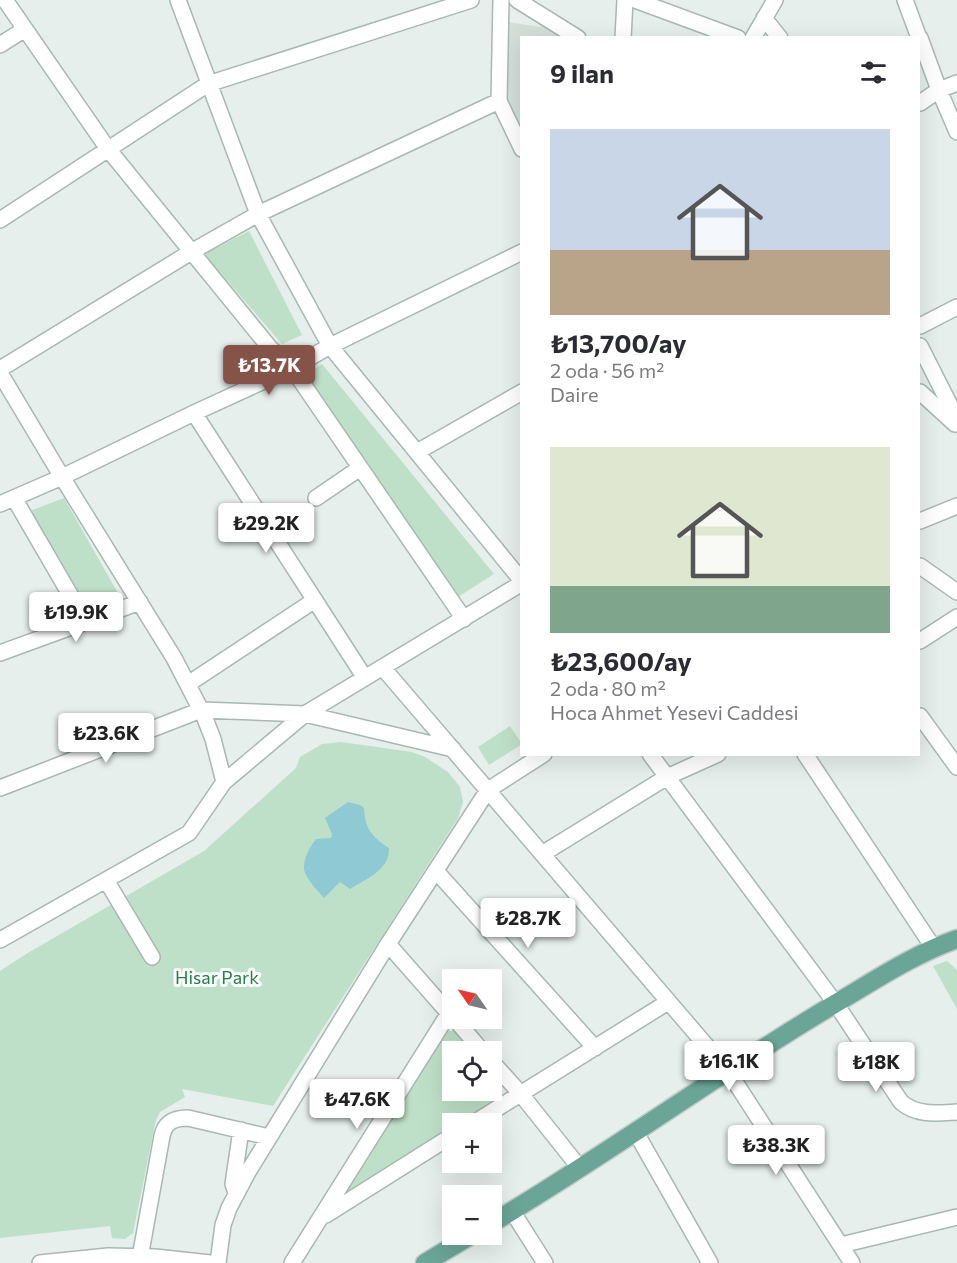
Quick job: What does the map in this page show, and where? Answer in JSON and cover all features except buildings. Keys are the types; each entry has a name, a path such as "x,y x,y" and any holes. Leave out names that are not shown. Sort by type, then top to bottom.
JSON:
{"main road":[{"path":"502,1217 793,1029 896,967 933,947 957,939"},
{"path":"425,1263 455,1245"}],"street":[{"path":"5,0 108,149 270,348 292,368 464,618"},
{"path":"178,0 258,214 330,346 520,580"},
{"path":"501,0 499,101 520,145"},
{"path":"517,0 575,36"},
{"path":"623,36 625,0"},
{"path":"635,0 733,36"},
{"path":"754,36 775,0"},
{"path":"905,0 918,36"},
{"path":"0,220 208,84 463,1"},
{"path":"764,18 778,36"},
{"path":"0,45 25,29"},
{"path":"920,41 957,132"},
{"path":"920,103 939,90 957,83"},
{"path":"224,782 213,739 174,658 62,477 0,371 191,252 258,214 499,101"},
{"path":"86,622 7,501 292,368 330,346 520,253"},
{"path":"920,326 957,307"},
{"path":"920,346 957,419"},
{"path":"920,392 957,426"},
{"path":"417,452 520,393"},
{"path":"194,413 365,678"},
{"path":"316,498 360,468"},
{"path":"920,521 957,506"},
{"path":"920,566 957,592"},
{"path":"1,936 189,833 224,782 305,714 520,583"},
{"path":"188,684 315,600"},
{"path":"0,653 140,602"},
{"path":"920,641 957,617"},
{"path":"382,668 728,1071 852,1263"},
{"path":"0,788 201,710 305,714 453,749"},
{"path":"920,716 957,767"},
{"path":"218,1263 223,1225 236,1194 388,945 488,790 541,756"},
{"path":"651,756 836,1004 901,1102 911,1109 924,1113 957,1112"},
{"path":"542,854 667,777 714,756"},
{"path":"806,756 933,947"},
{"path":"436,872 595,1048"},
{"path":"106,880 152,957"},
{"path":"388,945 442,1006"},
{"path":"489,1113 668,1002"},
{"path":"292,1263 444,1029"},
{"path":"463,1029 473,1041"},
{"path":"502,1073 579,1167"},
{"path":"139,1259 162,1136 167,1124 178,1118 188,1118 269,1137"},
{"path":"236,1194 233,1184 241,1130"},
{"path":"635,1131 710,1263"},
{"path":"322,1217 442,1142"},
{"path":"512,1211 545,1263"},
{"path":"841,1245 957,1217"},
{"path":"40,1263 108,1256 210,1263"}],"shaded area":[{"path":"507,22 549,28 561,36 520,36 520,130 505,98"}],"green space":[{"path":"249,231 302,335 282,344 204,254"},
{"path":"322,364 494,574 458,597 306,375"},
{"path":"64,498 123,602 89,612 30,511"},
{"path":"510,726 520,741 520,745 489,765 478,747"},
{"name":"Hisar Park","path":"341,742 412,752 425,757 448,772 460,787 463,802 458,818 273,1106 182,1089 185,1097 160,1112 156,1120 133,1233 125,1239 112,1238 110,1226 0,1238 0,971 204,851 296,768 300,757 322,744"},
{"path":"947,961 957,970 957,1009 933,966"},
{"path":"445,1031 458,1031 468,1041 442,1041 442,1101 492,1101 473,1113 442,1113 442,1133 337,1200"}],"water":[{"path":"348,802 364,808 368,827 378,840 389,848 388,856 381,868 370,877 350,889 340,882 324,898 306,875 305,861 316,839 331,838 332,834 325,818"}]}
